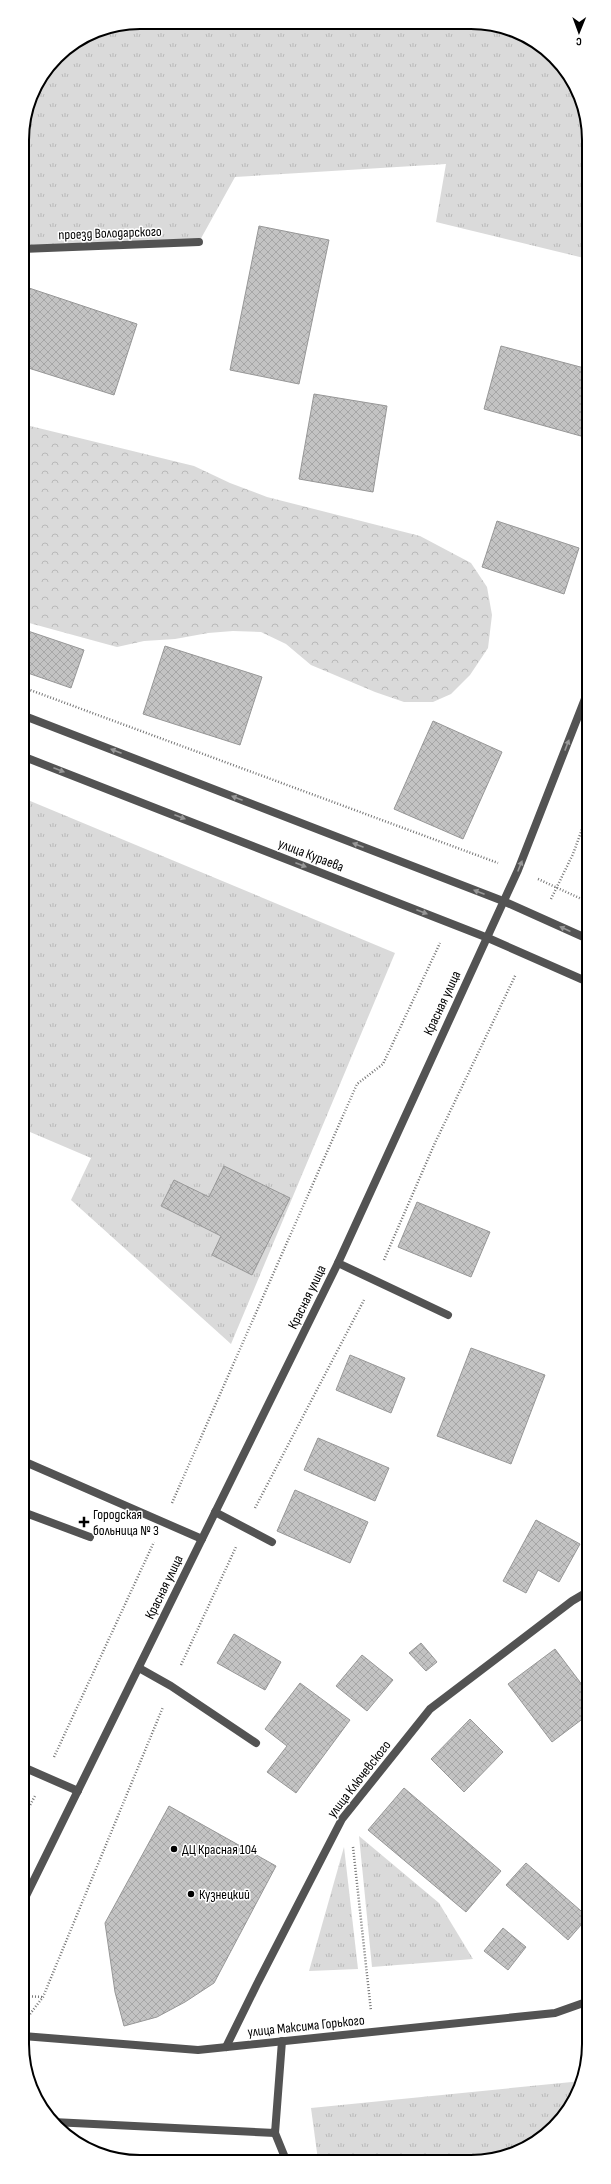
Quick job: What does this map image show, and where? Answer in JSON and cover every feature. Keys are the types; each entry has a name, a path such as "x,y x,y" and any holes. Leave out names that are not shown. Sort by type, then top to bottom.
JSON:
{"street":[{"name":"проезд Володарского","path":"29,249 199,242"},
{"name":"Красная улица","path":"29,1890 338,1263 518,870 582,706"},
{"name":"улица Кураева","path":"29,718 503,901 582,936"},
{"name":"улица Кураева","path":"29,759 488,938 582,979"},
{"path":"338,1263 448,1315"},
{"path":"29,1464 163,1524 202,1539"},
{"path":"215,1512 272,1542"},
{"path":"29,1514 90,1537"},
{"name":"улица Ключевского","path":"226,2047 342,1819 430,1709 582,1595"},
{"path":"138,1668 171,1686 256,1743"},
{"path":"29,1770 78,1791"},
{"name":"улица Максима Горького","path":"29,2036 198,2050 555,2013 582,2003"},
{"path":"282,2041 275,2133 284,2155"},
{"path":"60,2122 275,2133"}],"path":[{"path":"29,690 518,870 582,899"},
{"path":"541,918 557,887 582,827"},
{"path":"29,1807 45,1777 163,1524 357,1084 383,1064 442,938"},
{"path":"29,2015 43,1997 171,1686 245,1528 375,1280 434,1145 524,954"},
{"path":"353,1839 373,2032"},
{"path":"29,1996 43,1997"}],"green space":[{"path":"132,29 479,29 514,37 533,48 555,67 574,97 581,125 582,140 582,258 436,222 446,164 235,177 199,242 29,249 29,132 37,97 48,78 61,61 91,40 118,31"},
{"path":"29,426 194,466 230,483 267,497 420,536 471,563 487,587 492,615 488,648 470,675 451,694 433,702 404,702 375,692 311,665 286,644 261,632 233,631 208,633 175,639 144,641 117,647 29,623"},
{"path":"29,800 395,953 231,1344 71,1200 91,1158 29,1132"},
{"path":"359,1836 439,1903 473,1959 372,1967"},
{"path":"344,1847 358,1969 309,1971"},
{"path":"575,2082 571,2093 563,2106 550,2123 539,2132 520,2144 486,2154 317,2155 311,2108"}],"building":[{"path":"259,226 329,240 299,384 230,370"},
{"path":"29,288 137,324 114,395 29,368"},
{"path":"501,346 582,367 582,436 484,409"},
{"path":"314,394 387,406 373,492 299,479"},
{"path":"497,521 579,548 564,594 482,567"},
{"path":"29,631 84,650 71,688 29,673"},
{"path":"165,646 262,677 240,745 143,714"},
{"path":"433,721 502,752 463,839 394,809"},
{"path":"224,1166 290,1198 252,1275 212,1255 221,1236 161,1206 174,1180 209,1197"},
{"path":"417,1202 490,1232 471,1277 398,1247"},
{"path":"471,1348 545,1375 511,1464 437,1436"},
{"path":"350,1355 405,1378 391,1413 336,1390"},
{"path":"318,1438 389,1468 375,1501 304,1470"},
{"path":"295,1490 368,1522 350,1563 277,1531"},
{"path":"536,1520 580,1544 559,1582 538,1570 526,1593 503,1581"},
{"path":"234,1634 281,1662 265,1690 217,1663"},
{"path":"421,1643 437,1662 426,1671 409,1653"},
{"path":"555,1649 582,1685 582,1719 552,1742 508,1684"},
{"path":"362,1655 393,1680 367,1711 336,1686"},
{"path":"300,1683 350,1720 296,1793 267,1772 287,1746 265,1729"},
{"path":"470,1719 503,1752 464,1792 431,1759"},
{"path":"404,1788 501,1871 466,1912 368,1830"},
{"name":"Кузнецкий","path":"169,1806 276,1866 214,1983 185,2002 157,2017 124,2026 115,1992 105,1923"},
{"path":"526,1863 582,1912 582,1924 568,1940 506,1885"},
{"path":"503,1928 526,1947 508,1970 484,1951"}],"place":[{"name":"Городская больница № 3","path":"84,1522"},
{"name":"ДЦ Красная 104","path":"174,1849"},
{"name":"Кузнецкий","path":"191,1894"}]}
